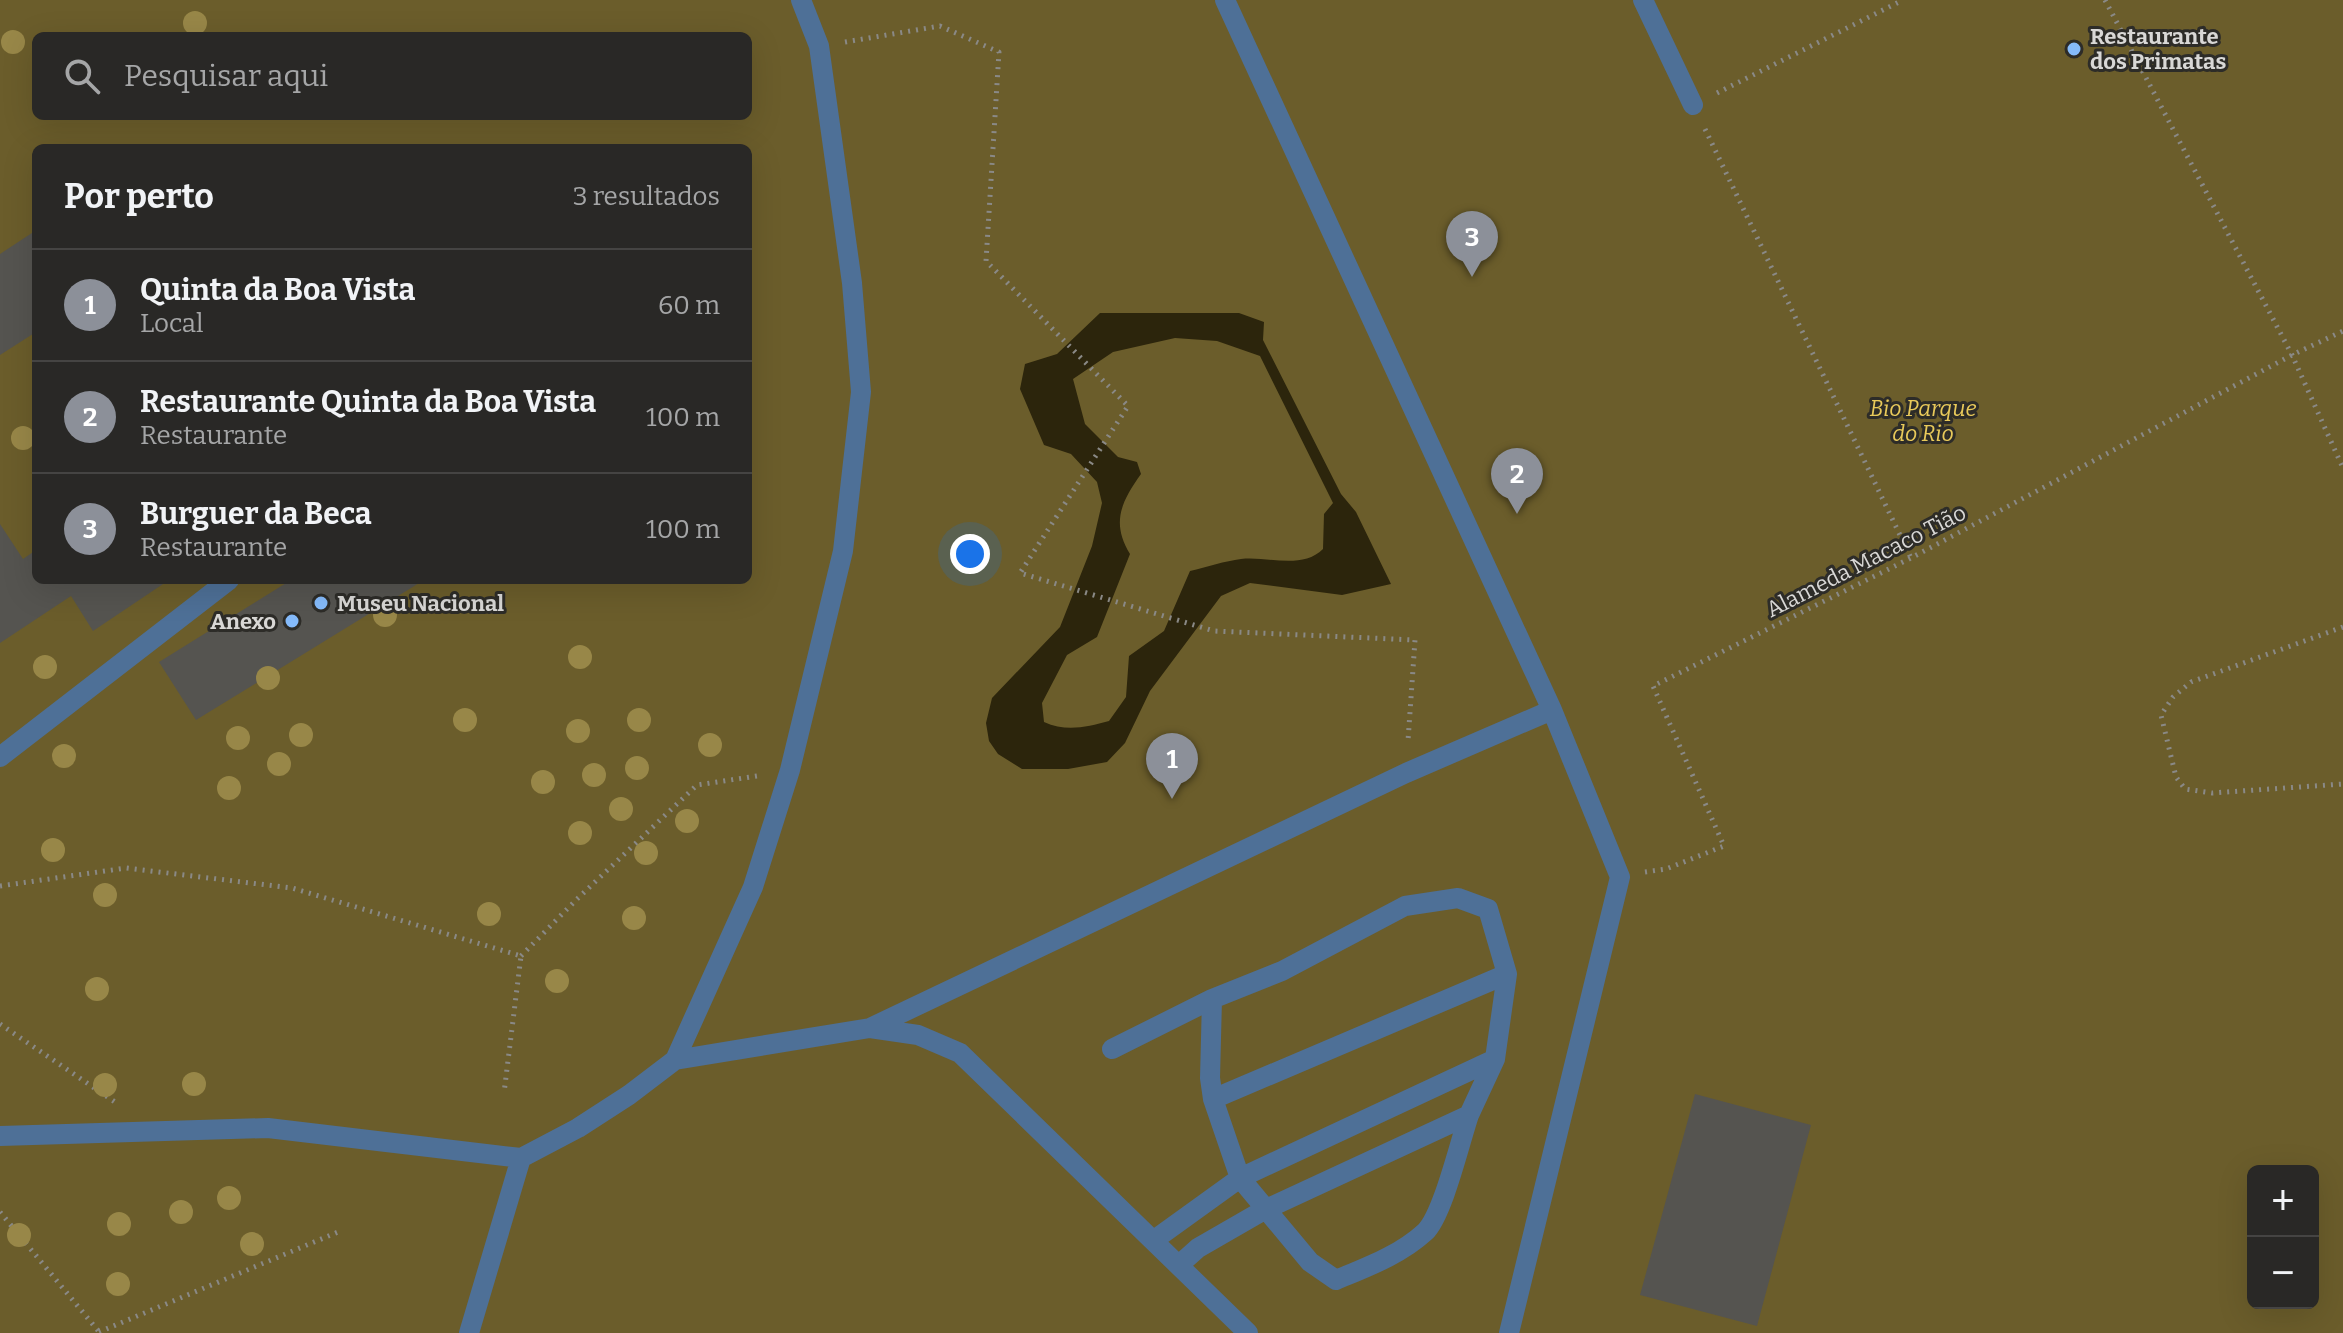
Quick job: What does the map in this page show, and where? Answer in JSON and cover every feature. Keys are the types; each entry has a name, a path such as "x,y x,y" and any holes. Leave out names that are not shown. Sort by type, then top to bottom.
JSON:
{"street":[{"path":"675,1060 753,887 790,770 843,551 861,392 852,283 819,46 801,0"},
{"path":"1225,0 1552,710 1620,877 1509,1333"},
{"path":"1643,0 1693,105"},
{"path":"0,757 224,584"},
{"path":"0,1136 268,1128 521,1158 578,1128 675,1060 870,1028 1406,773 1552,710"},
{"path":"1112,1049 1212,999 1282,971 1405,906 1458,898 1488,909 1507,974 1495,1059 1469,1115 1441,1202 1427,1230 1386,1259 1336,1280 1310,1262 1240,1178 1213,1099 1210,1078 1212,999"},
{"path":"1213,1099 1507,974"},
{"path":"870,1028 918,1035 960,1053 1248,1333"},
{"path":"1154,1240 1240,1178 1495,1059"},
{"path":"1179,1265 1198,1248 1264,1210 1469,1115"},
{"path":"469,1333 521,1158"}],"path":[{"path":"1903,0 1693,105 1911,558"},
{"path":"2105,0 2292,355 2343,468"},
{"path":"819,46 940,26 999,52 986,261 1128,406 1020,573 1214,631 1415,640 1406,773"},
{"name":"Alameda Macaco Tião","path":"1620,877 1666,869 1724,846 1653,686 1911,558 2292,355 2343,331"},
{"path":"2343,627 2191,682 2173,697 2161,715 2176,777 2185,789 2212,793 2343,784"},
{"path":"504,1093 521,956 697,785 790,770"},
{"path":"0,886 126,868 292,888 521,956"},
{"path":"0,1024 154,1131"},
{"path":"0,1212 99,1332 338,1232"}],"green space":[{"name":"Bio Parque do Rio","path":"0,0 2343,0 2343,1333 0,1333"}],"shaded area":[{"path":"1100,313 1239,313 1264,322 1263,340 1341,494 1356,512 1391,584 1342,595 1250,583 1221,596 1150,691 1125,743 1107,762 1068,769 1022,769 998,754 989,741 986,723 992,698 1060,627 1092,546 1102,503 1097,482 1071,454 1044,445 1020,389 1025,364 1057,354","holes":["1175,338 1217,341 1260,356 1333,503 1324,514 1323,549 1295,561 1241,559 1190,571 1164,631 1129,656 1126,697 1109,721 1068,728 1044,722 1042,703 1067,655 1097,637 1130,554 1121,532 1121,513 1128,494 1141,474 1137,462 1118,457 1085,424 1073,379 1113,352"]}],"building":[{"path":"32,233 32,335 0,355 0,254"},
{"path":"0,524 23,559 32,553 32,584 163,584 93,631 71,596 0,643"},
{"name":"Anexo","path":"285,584 417,584 196,720 159,662"},
{"path":"1695,1094 1811,1125 1757,1326 1640,1295"}],"place":[{"name":"Restaurante dos Primatas","path":"2074,49"},
{"name":"Burguer da Beca","path":"1472,277"},
{"name":"Restaurante Quinta da Boa Vista","path":"1517,514"},
{"name":"Museu Nacional","path":"321,603"},
{"name":"Anexo","path":"292,621"},
{"name":"Quinta da Boa Vista","path":"1172,799"}]}
